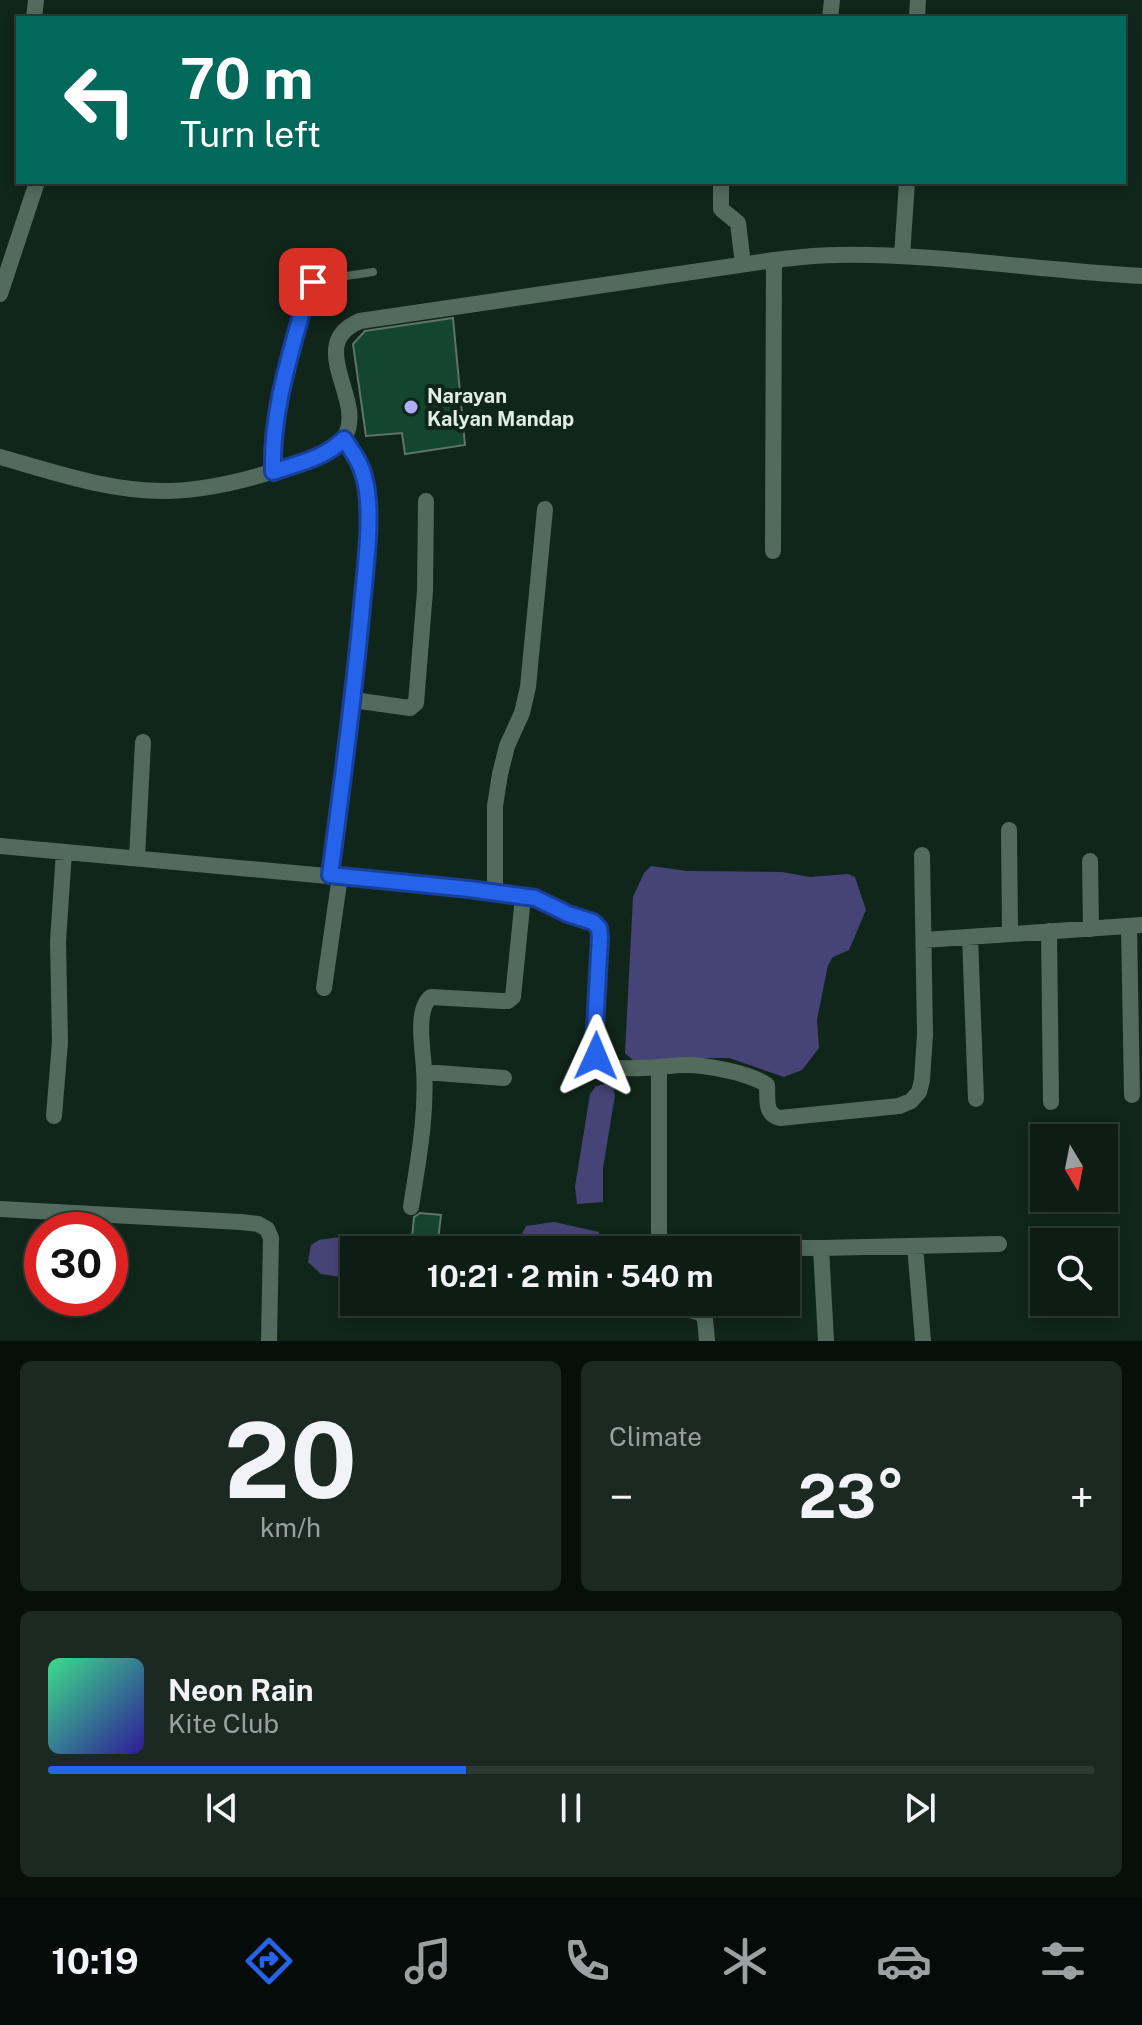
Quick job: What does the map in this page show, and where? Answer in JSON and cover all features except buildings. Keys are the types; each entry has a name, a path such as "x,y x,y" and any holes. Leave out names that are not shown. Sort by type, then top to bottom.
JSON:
{"street":[{"path":"0,294 36,184"},
{"path":"721,184 720,204 725,213 738,223 743,264"},
{"path":"902,256 907,184"},
{"path":"0,457 54,473 141,490 167,491 247,480 321,456 334,449 348,431 348,411 336,355 337,344 349,326 360,321 743,264 834,254 902,256 1077,273 1142,276"},
{"path":"773,551 774,260"},
{"path":"324,988 365,572 365,478 344,439"},
{"path":"353,700 410,708 416,703 425,591 426,501"},
{"path":"495,892 495,806 507,746 522,713 528,687 545,509"},
{"path":"137,858 143,742"},
{"path":"1009,830 1010,934"},
{"path":"0,846 335,876 535,898 593,922 599,928 594,1046 601,1063 626,1068 700,1065 763,1082 767,1085 769,1112 780,1118 899,1106 911,1101 919,1092 925,1035 922,855"},
{"path":"54,1116 60,1042 58,941 64,852"},
{"path":"1090,861 1091,929"},
{"path":"411,1207 425,1111 421,1017 425,1001 431,997 508,1001 513,997 523,897"},
{"path":"924,940 1136,925 1132,1095"},
{"path":"1049,931 1051,1102"},
{"path":"970,937 976,1099"},
{"path":"659,1067 659,1236"},
{"path":"424,1072 504,1078"},
{"path":"0,1209 258,1224 267,1229 271,1238 269,1341"},
{"path":"800,1248 999,1244"},
{"path":"915,1246 923,1341"},
{"path":"821,1248 826,1341"},
{"path":"703,1316 707,1341"}],"lane":[{"path":"273,472 274,433 281,389 309,286 319,280 373,272"}],"shaded area":[{"path":"651,866 687,871 782,872 810,877 848,874 855,877 866,910 849,950 833,957 828,965 817,1020 819,1048 802,1070 784,1077 729,1058 638,1065 625,1053 633,897 644,873"},
{"path":"605,1084 613,1087 615,1095 603,1168 603,1202 577,1204 575,1187 590,1094 596,1086"},
{"path":"554,1222 599,1232 599,1236 521,1236 526,1226"},
{"path":"340,1237 340,1277 321,1274 308,1262 311,1245 319,1240"}],"place":[{"name":"Narayan Kalyan Mandap","path":"411,407"}],"route":[{"path":"313,282 309,286 281,389 274,433 273,472 321,456 344,439 365,478 368,532 348,739 330,875 535,898 593,922 599,928 600,937 596,1056"}]}
